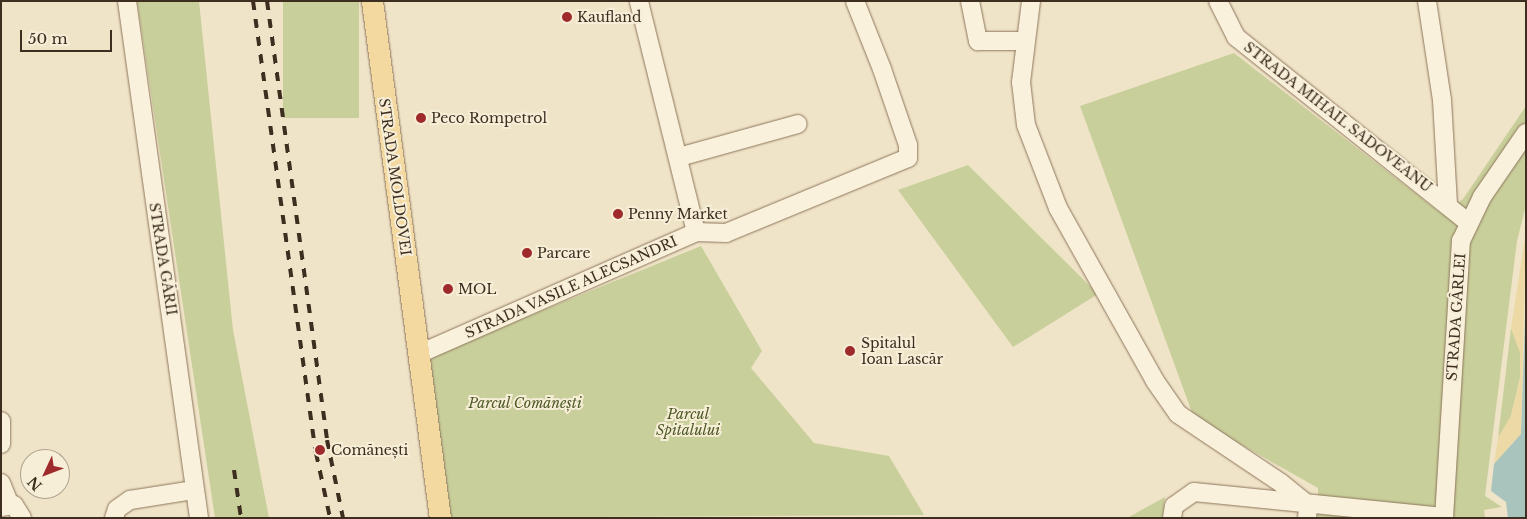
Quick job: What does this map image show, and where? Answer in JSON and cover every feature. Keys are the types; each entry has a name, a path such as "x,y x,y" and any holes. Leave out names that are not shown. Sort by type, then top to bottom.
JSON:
{"main road":[{"name":"STRADA MOLDOVEI","path":"372,1 421,353 440,518"}],"street":[{"name":"STRADA GĂRII","path":"127,1 198,518"},
{"name":"STRADA VASILE ALECSANDRI","path":"421,353 696,232 640,1"},
{"path":"696,232 726,234 908,158 908,145 882,69 855,1"},
{"path":"970,1 978,41 1025,41"},
{"path":"1031,1 1021,82 1026,125 1038,164 1155,381 1190,424 1307,511"},
{"name":"STRADA MIHAIL SADOVEANU","path":"1218,1 1236,37 1448,203 1470,223"},
{"name":"STRADA MIHAIL SADOVEANU","path":"1427,1 1442,100 1448,203"},
{"path":"679,158 798,124"},
{"name":"STRADA GÂRLEI","path":"1444,517 1461,241 1470,223 1526,133"},
{"path":"1,421 1,444"},
{"path":"1,484 5,505 22,518"},
{"path":"114,518 117,508 130,500 194,490"},
{"path":"1172,518 1174,506 1194,492 1307,511 1444,517"}],"green space":[{"path":"137,1 199,1 233,330 269,518 215,518"},
{"path":"283,1 359,1 359,118 283,118"},
{"path":"1234,53 1442,214 1463,199 1526,106 1526,205 1517,241 1485,496 1502,507 1484,510 1485,518 1318,518 1318,488 1194,418 1080,106"},
{"path":"968,165 1098,294 1013,347 898,190"},
{"path":"701,246 762,351 751,368 814,443 889,456 924,515 445,518 412,358 438,353"},
{"path":"1511,328 1520,352 1520,378 1511,416 1498,438"},
{"path":"1165,497 1163,518 1127,518"}],"sand":[{"path":"1526,231 1521,434 1494,464 1498,438 1511,416 1520,378 1520,352 1511,328"}],"water":[{"path":"1526,286 1526,518 1508,518 1506,502 1491,491 1494,464 1521,434"}],"railway":[{"path":"253,1 316,453 330,518"},
{"path":"267,1 327,440 343,518"},
{"path":"234,470 241,518"}],"place":[{"name":"Kaufland","path":"567,17"},
{"name":"Peco Rompetrol","path":"421,118"},
{"name":"Penny Market","path":"618,214"},
{"name":"Parcare","path":"527,253"},
{"name":"MOL","path":"448,289"},
{"name":"Spitalul Ioan Lascăr","path":"850,351"},
{"name":"Comănești","path":"320,450"}],"park label":[{"name":"Parcul Comănești","path":"525,403"},
{"name":"Parcul Spitalului","path":"688,422"}]}
